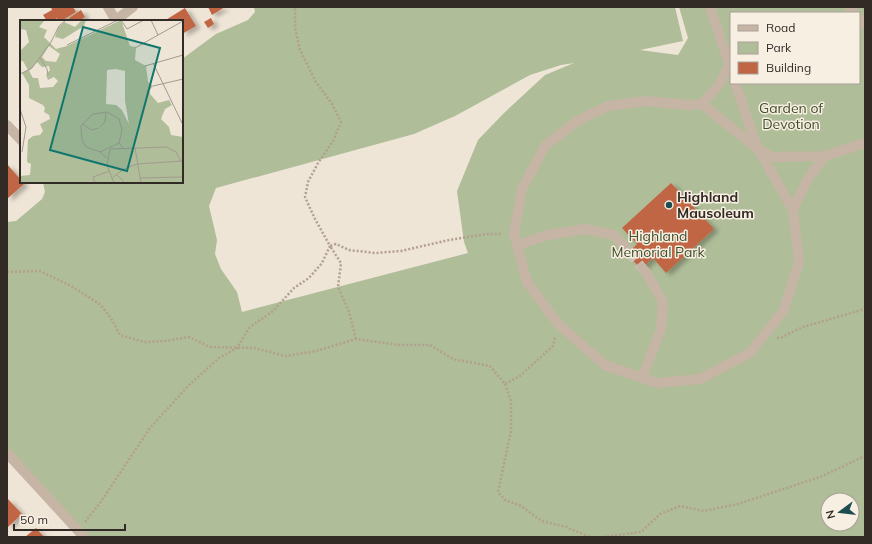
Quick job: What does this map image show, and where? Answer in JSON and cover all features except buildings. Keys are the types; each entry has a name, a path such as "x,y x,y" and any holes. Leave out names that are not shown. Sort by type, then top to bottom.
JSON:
{"street":[{"path":"108,7 116,20 133,7"},
{"path":"710,7 730,67 720,85 702,104 689,105 645,101 608,106 577,121 545,146 522,189 514,234 527,282 559,325 605,365 656,383 700,379 750,353 784,310 799,262 793,210 758,149 735,84"},
{"path":"702,104 758,149 773,157 825,156 865,143"},
{"path":"7,125 20,139"},
{"path":"793,210 807,180 825,156"},
{"path":"517,245 548,235 585,229 614,235 629,252"},
{"path":"642,268 646,272 663,302 660,329 642,378"},
{"path":"7,453 81,534"}],"path":[{"path":"295,7 296,27 300,50 316,82 332,104 341,122 333,141 318,163 308,182 305,197 315,219 341,263 338,287 350,312 356,339"},
{"path":"81,534 150,428 188,385 219,358 237,348 249,328 273,311 294,288 309,278 322,263 330,246 336,244 349,250 382,253 401,251 449,240 487,234 514,234"},
{"path":"7,272 40,272 71,286 101,305 112,320 120,335 144,342 165,341 189,337 210,347 254,348 286,356 316,351 356,339 399,346 430,345 453,359 490,366 505,384 511,401 511,431 498,492 505,500 521,506 542,521 566,527 590,537"},
{"path":"761,339 782,337 803,327 865,309"},
{"path":"505,384 520,376 553,346 559,325"},
{"path":"603,537 641,532 660,514 680,506 704,511 738,504 820,477 865,456"}],"green space":[{"path":"254,7 675,7 683,41 640,50 678,55 688,38 679,7 865,7 865,537 86,537 7,452 7,222 16,221 42,199 45,192 43,183 183,183 183,58 216,34 248,20 255,12","holes":["574,63 545,75 503,114 478,140 457,191 464,242 468,253 242,312 237,292 221,269 215,254 217,240 209,206 216,188 414,134 455,116 530,75 561,65"]}],"tunnel":[{"path":"629,252 642,268"}],"place":[{"name":"Highland Mausoleum","path":"669,205"}],"park label":[{"name":"Garden of Devotion","path":"791,116"},
{"name":"Highland Memorial Park","path":"658,244"}]}
